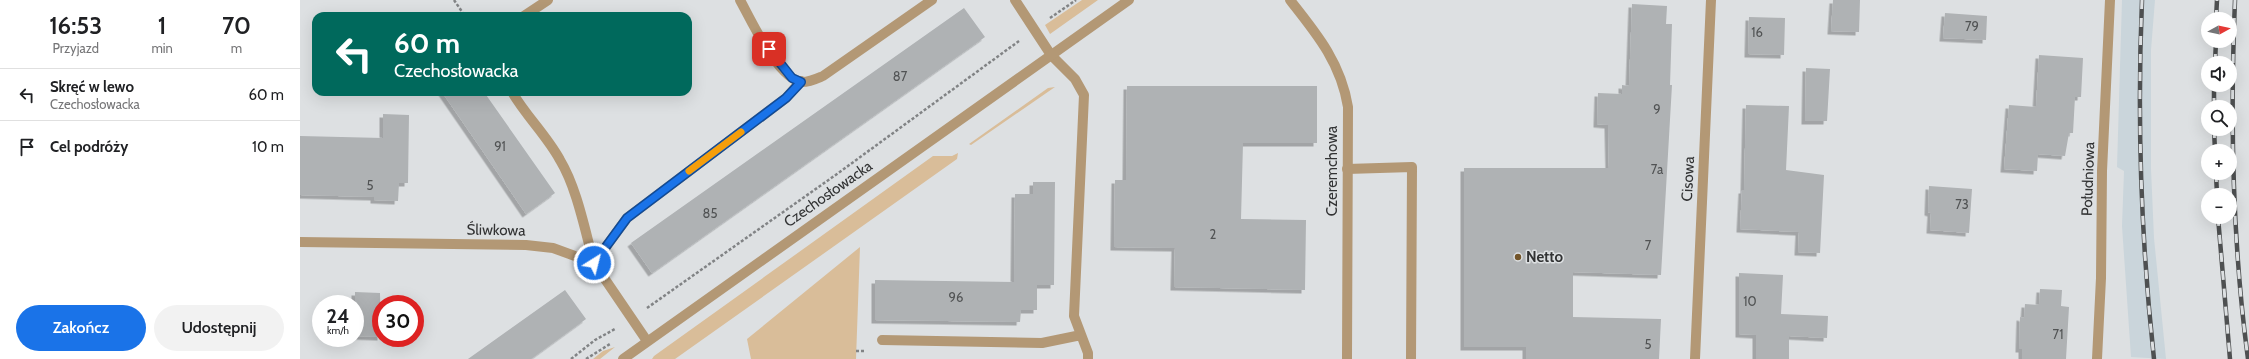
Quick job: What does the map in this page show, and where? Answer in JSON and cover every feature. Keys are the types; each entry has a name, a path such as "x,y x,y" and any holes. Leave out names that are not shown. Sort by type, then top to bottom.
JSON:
{"street":[{"path":"530,12 548,0"},
{"path":"740,0 762,40 781,67 792,78 801,82 809,82 823,76 932,0"},
{"path":"1015,0 1051,55 1074,79 1084,95 1074,316 1088,353 1088,359"},
{"name":"Czechosłowacka","path":"623,359 1129,0"},
{"name":"Czeremchowa","path":"1290,0 1327,48 1342,80 1348,107 1347,359"},
{"name":"Cisowa","path":"1695,359 1711,0"},
{"name":"Południowa","path":"2097,359 2101,278 2102,171 2110,0"},
{"path":"594,263 627,218 786,98 801,82"},
{"path":"514,96 521,108 561,160 576,201 594,263 647,341"},
{"path":"1347,169 1412,167 1411,359"},
{"name":"Śliwkowa","path":"300,242 526,245 553,248 594,263"},
{"path":"882,340 1042,343 1081,335"}],"path":[{"path":"454,0 462,12"},
{"path":"571,359 595,340 632,318 837,174 1076,0"}],"shaded area":[{"path":"1082,0 1098,0 1050,34 1045,25"},
{"path":"2122,0 2155,0 2151,50 2151,169 2154,238 2166,359 2131,357 2122,226 2124,171 2117,167"},
{"path":"1055,87 971,145 969,144 1048,88"},
{"path":"958,153 957,159 675,359 652,359 654,356 933,156 952,156"},
{"path":"860,247 856,359 751,359 747,339"},
{"path":"615,347 600,359 593,359 603,351"}],"building":[{"path":"1833,0 1860,0 1859,32 1831,31"},
{"path":"1632,4 1667,6 1666,24 1672,24 1670,85 1672,85 1661,275 1573,272 1573,317 1661,319 1659,359 1526,359 1526,347 1464,347 1464,168 1609,168 1608,125 1597,124 1598,93 1622,94 1622,85 1629,86"},
{"path":"964,8 985,37 652,273 631,243"},
{"path":"1945,13 1987,16 1986,40 1943,38"},
{"path":"1749,17 1785,18 1784,55 1748,54"},
{"path":"2039,55 2083,58 2081,97 2075,97 2073,133 2069,133 2065,156 2038,154 2037,171 2004,169 2009,105 2036,107"},
{"path":"1806,68 1830,69 1827,121 1805,121"},
{"path":"1127,86 1317,86 1317,143 1243,143 1241,219 1306,220 1305,290 1174,287 1175,248 1114,247 1115,180 1126,180"},
{"path":"445,96 487,96 555,193 526,214"},
{"path":"1746,105 1789,106 1786,170 1824,175 1820,253 1798,252 1799,232 1740,229 1742,190 1744,190"},
{"path":"383,114 409,115 408,183 399,183 398,201 374,200 374,197 300,195 300,136 383,138"},
{"path":"1033,182 1055,182 1054,285 1037,285 1037,310 1021,310 1020,322 875,320 875,280 1014,282 1015,194 1033,194"},
{"path":"1929,186 1972,189 1969,233 1930,230 1931,213 1928,212"},
{"path":"1739,273 1783,275 1781,314 1828,316 1827,338 1789,336 1789,359 1756,359 1756,335 1739,334"},
{"path":"2040,289 2062,290 2061,306 2069,307 2066,359 2022,359 2022,349 2019,349 2020,317 2024,318 2025,304 2039,305"},
{"path":"565,290 586,319 531,359 468,359"},
{"path":"355,292 380,293 380,295 372,295 372,337 364,336 364,295 355,295"}],"railway":[{"path":"2142,0 2140,90 2141,180 2146,269 2154,359"},
{"path":"2216,12 2217,0"},
{"path":"2235,0 2233,45 2234,180 2239,270 2248,359"},
{"path":"2215,56 2216,48"},
{"path":"2214,92 2214,100"},
{"path":"2214,136 2215,144"},
{"path":"2216,180 2217,188"},
{"path":"2219,224 2230,359"}],"slow traffic":[{"path":"689,171 741,132"}],"place":[{"name":"Netto","path":"1518,257"}],"route":[{"path":"594,263 627,218 786,98 801,82 792,78 781,67 769,49"}]}
